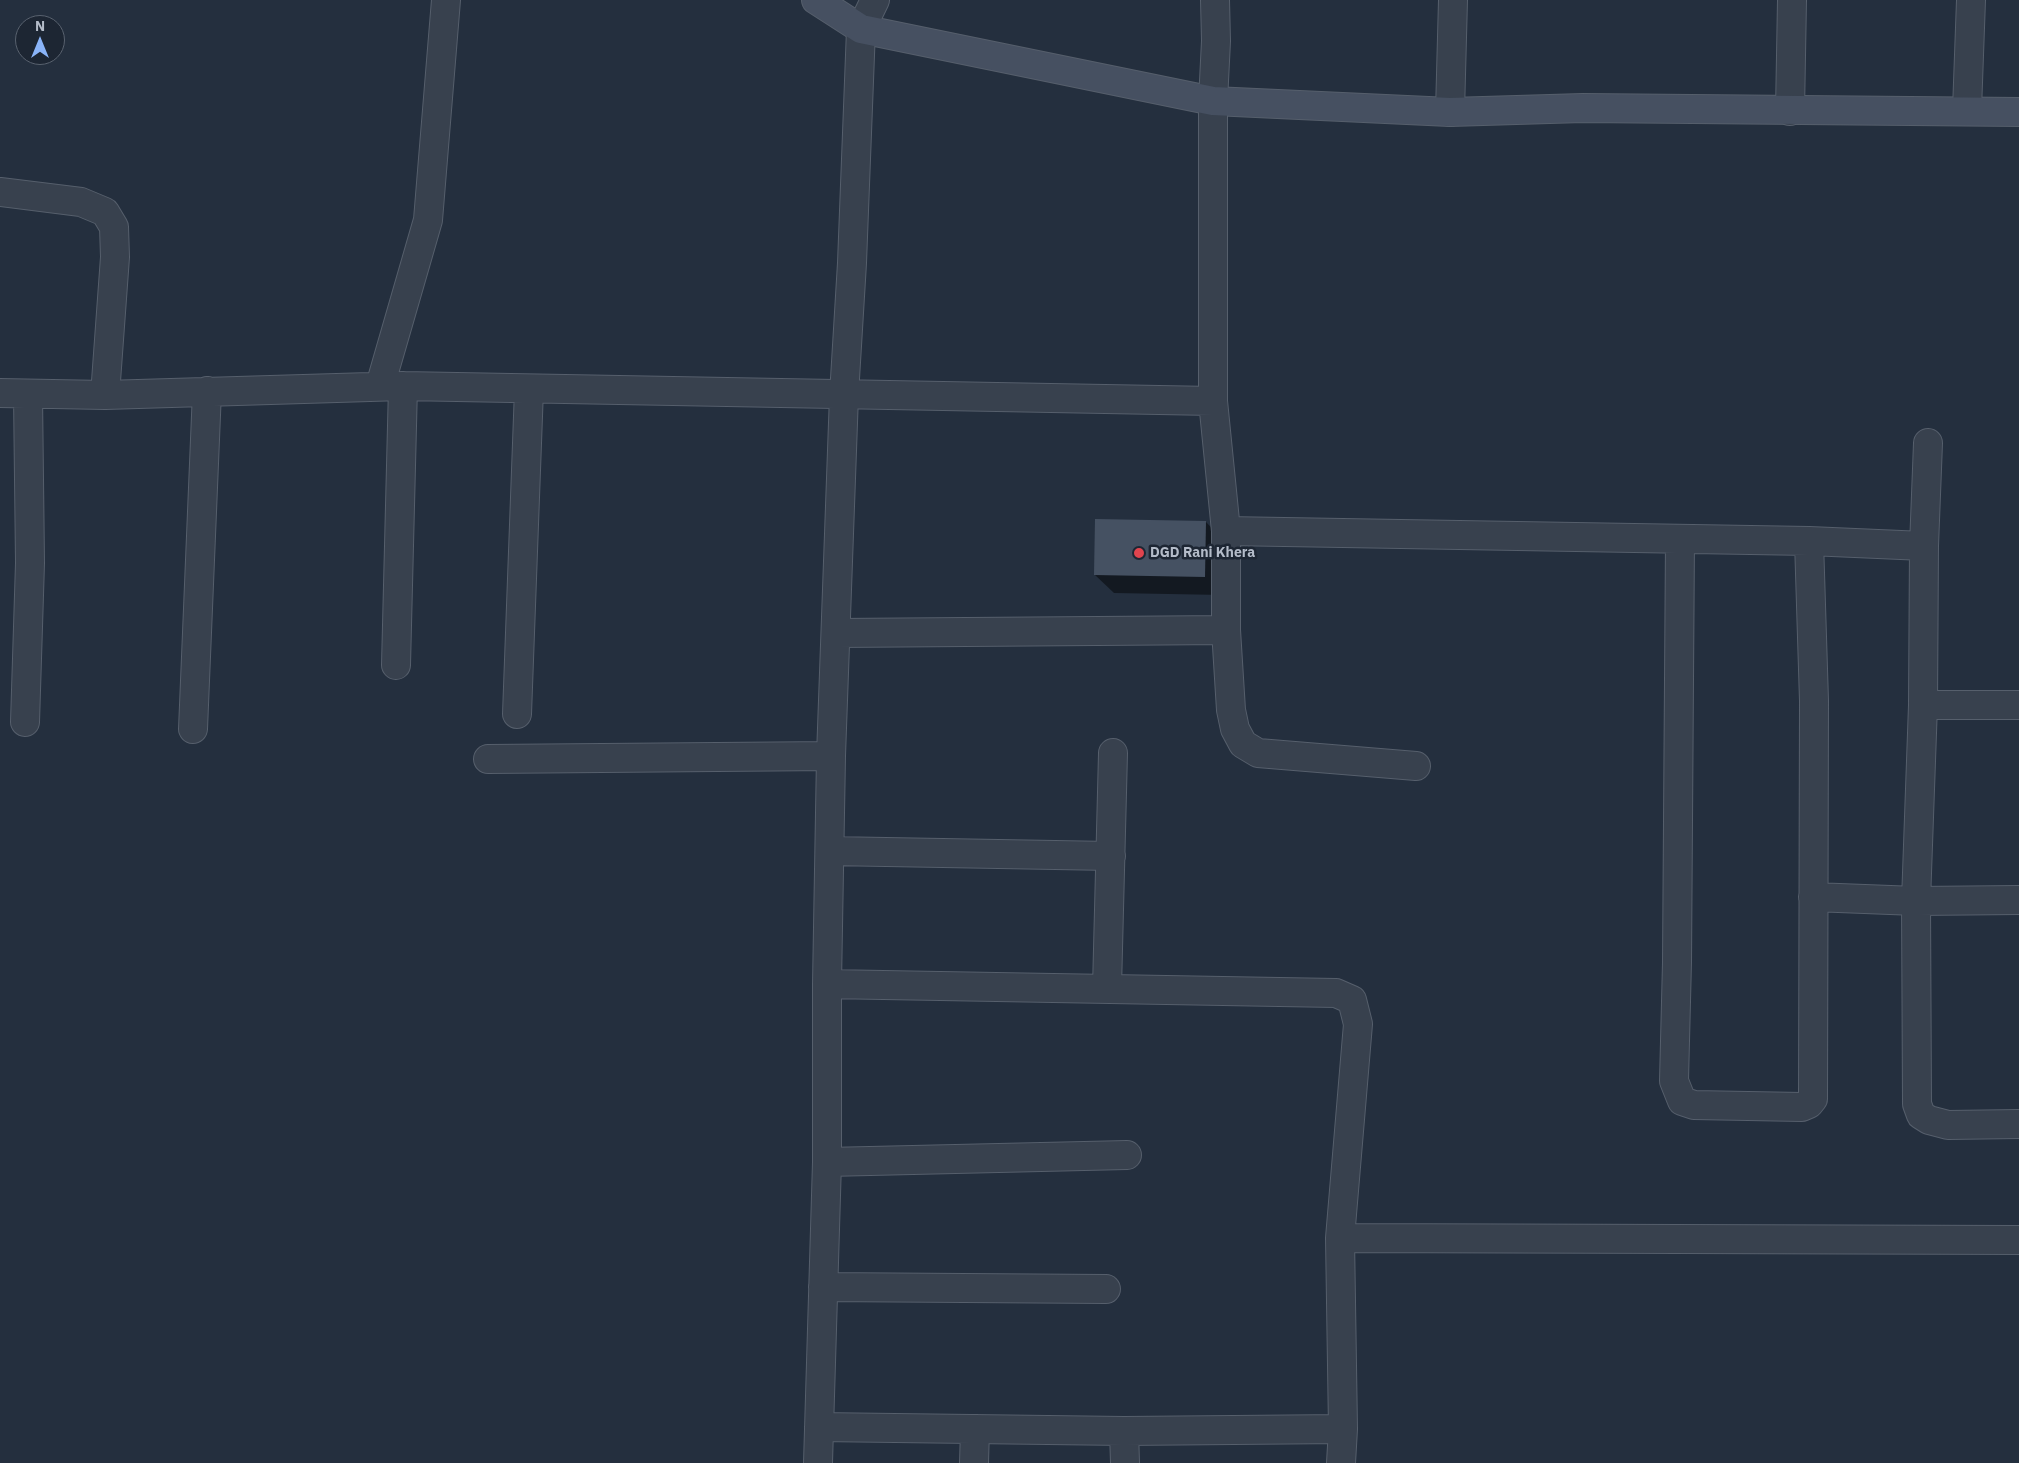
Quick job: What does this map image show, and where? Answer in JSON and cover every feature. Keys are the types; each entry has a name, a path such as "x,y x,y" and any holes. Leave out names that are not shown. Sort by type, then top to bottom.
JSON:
{"street":[{"path":"396,665 391,386 428,220 446,0"},
{"path":"816,0 861,29 1213,101 1450,112 1583,108 1790,111 1967,110 2019,112"},
{"path":"818,1463 827,1162 827,984 831,756 837,633 844,394 852,263 861,29 876,0"},
{"path":"1215,0 1216,41 1213,101 1214,402 1226,531 1226,630 1231,710 1235,728 1244,744 1258,752 1416,766"},
{"path":"1450,112 1453,0"},
{"path":"1790,111 1792,0"},
{"path":"1967,110 1971,0"},
{"path":"0,192 81,202 105,212 114,227 116,257 105,394"},
{"path":"0,393 105,394 391,386 1214,402"},
{"path":"517,714 529,389"},
{"path":"193,729 207,391"},
{"path":"25,722 30,563 28,394"},
{"path":"1928,443 1916,901 1917,1104 1921,1115 1929,1120 1948,1125 2019,1124"},
{"path":"1226,531 1809,541 1924,546"},
{"path":"1680,539 1677,952 1674,1081 1682,1101 1694,1106 1802,1107 1809,1104 1813,1098 1814,702 1809,541"},
{"path":"837,633 1226,630"},
{"path":"1922,705 2019,705"},
{"path":"1107,988 1114,753"},
{"path":"488,759 831,756"},
{"path":"830,852 1111,856"},
{"path":"1813,897 1916,901 2019,900"},
{"path":"827,984 1336,993 1352,1000 1358,1024 1340,1238 1343,1429 1341,1463"},
{"path":"827,1162 1127,1155"},
{"path":"1340,1238 2019,1240"},
{"path":"823,1287 1106,1289"},
{"path":"819,1427 1124,1431 1343,1429"},
{"path":"974,1463 975,1429"},
{"path":"1124,1431 1125,1463"}],"building":[{"path":"1095,519 1206,521 1205,577 1094,575"}],"place":[{"name":"DGD Rani Khera","path":"1139,553"}]}
